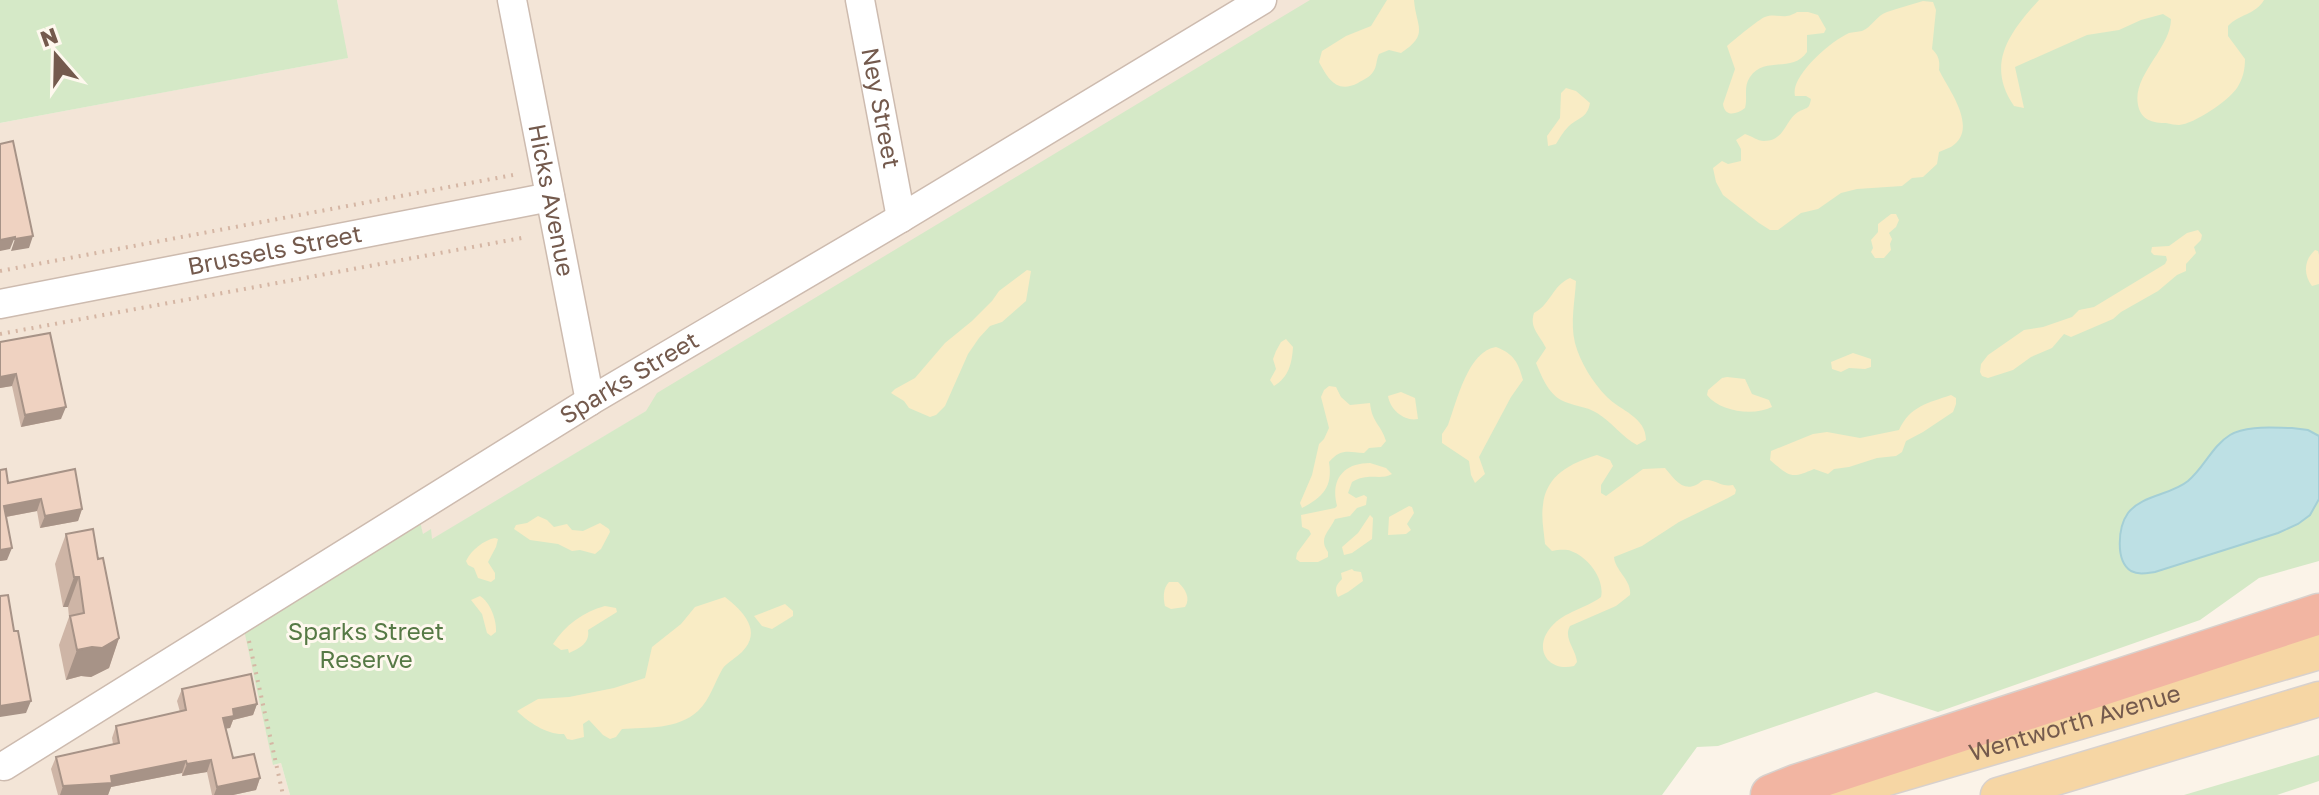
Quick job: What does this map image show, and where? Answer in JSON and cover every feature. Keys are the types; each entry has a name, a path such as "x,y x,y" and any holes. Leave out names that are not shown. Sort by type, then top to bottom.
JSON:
{"highway":[{"path":"1771,795 2319,614"}],"main road":[{"name":"Wentworth Avenue","path":"1829,795 2319,652"},
{"name":"Wentworth Avenue","path":"1998,795 2319,699"}],"street":[{"name":"Hicks Avenue","path":"512,0 590,401"},
{"name":"Ney Street","path":"860,0 901,218"},
{"name":"Sparks Street","path":"4,766 590,401 901,218 1219,12 1262,0"},
{"name":"Brussels Street","path":"0,304 550,197"}],"path":[{"path":"0,271 513,175"},
{"path":"0,334 527,237"},
{"path":"245,632 251,645 283,795"}],"shaded area":[{"path":"337,0 1331,0 425,544 420,522 273,765 281,763 290,795 0,795 0,123 347,58"}],"green space":[{"path":"0,0 337,0 348,58 0,123"},
{"name":"Sparks Street Reserve","path":"1310,0 2319,0 2319,561 2259,578 2200,620 1938,712 1876,692 1718,746 1697,747 1662,795 290,795 281,763 273,765 243,625 420,521 423,534 431,529 432,539 646,411 657,393"},
{"path":"2319,755 2319,781 2277,795 2184,795"}],"sand":[{"path":"1387,0 1414,0 1419,30 1416,40 1401,53 1389,50 1379,54 1373,72 1358,83 1339,86 1319,62 1322,51 1346,36 1371,26"},
{"path":"2039,0 2264,0 2256,9 2228,26 2228,36 2245,59 2237,88 2210,111 2179,125 2149,120 2142,115 2138,105 2141,83 2169,30 2171,19 2163,14 2119,30 2087,35 2015,67 2024,108 2014,106 2002,76 2005,49 2019,24"},
{"path":"1923,1 1933,2 1936,10 1932,49 1938,56 1939,70 1959,109 1963,130 1951,147 1939,152 1937,164 1923,177 1912,178 1902,186 1841,193 1818,209 1801,213 1778,230 1770,230 1759,223 1723,195 1713,168 1722,161 1728,164 1741,161 1741,149 1736,140 1745,134 1761,141 1776,138 1798,112 1808,107 1811,99 1795,96 1795,88 1813,60 1841,37 1862,31 1883,14"},
{"path":"1797,12 1818,15 1826,29 1824,33 1807,35 1807,52 1794,62 1770,65 1756,71 1747,85 1745,108 1735,113 1726,111 1723,104 1735,69 1727,46 1765,17 1788,16"},
{"path":"1566,88 1576,91 1590,103 1589,108 1566,129 1556,144 1548,146 1547,136 1560,118 1561,93"},
{"path":"1891,214 1896,214 1899,220 1889,233 1891,250 1884,258 1875,258 1871,252 1871,240 1878,232 1878,224"},
{"path":"2198,230 2201,240 2194,247 2196,253 2186,264 2186,271 2158,291 2113,319 2071,337 2064,334 2052,348 2031,357 2013,370 1988,378 1982,376 1981,364 1988,355 2024,330 2043,327 2072,317 2079,310 2094,307 2165,264 2166,256 2154,255 2152,247 2169,246 2187,233"},
{"path":"2315,250 2319,255 2319,284 2312,286 2306,267"},
{"path":"1027,270 1031,271 1026,301 1002,322 990,326 979,338 968,354 945,406 936,415 930,417 909,408 891,393 915,378 945,343 972,321 999,291"},
{"path":"1570,278 1576,281 1573,327 1580,357 1602,391 1642,426 1646,440 1637,445 1597,413 1556,397 1536,363 1546,348 1534,327 1534,313 1559,285"},
{"path":"1286,339 1293,347 1291,364 1274,386 1270,380 1276,369 1273,359 1281,342"},
{"path":"1496,347 1514,359 1523,380 1479,457 1485,474 1475,483 1469,461 1442,443 1442,434 1471,367 1486,351"},
{"path":"1853,353 1871,359 1871,367 1849,368 1841,372 1832,369 1831,362"},
{"path":"1727,377 1745,379 1752,394 1769,400 1772,407 1747,412 1729,409 1713,401 1707,395 1708,390"},
{"path":"1329,386 1336,387 1350,405 1370,403 1386,441 1381,447 1369,448 1364,453 1345,452 1333,458 1329,462 1325,490 1302,508 1300,503 1312,475 1319,444 1329,428 1321,397"},
{"path":"1401,392 1415,398 1418,419 1403,417 1392,406 1388,396"},
{"path":"1951,395 1956,398 1953,412 1906,441 1902,452 1896,456 1834,469 1828,474 1814,469 1791,475 1770,460 1771,451 1813,434 1827,432 1860,438 1899,430 1914,410"},
{"path":"1597,455 1610,460 1613,466 1601,485 1601,493 1606,496 1643,469 1665,468 1686,487 1708,480 1733,485 1736,490 1735,494 1679,522 1642,546 1614,557 1630,595 1616,606 1570,626 1568,635 1577,662 1574,666 1565,667 1550,662 1546,657 1543,643 1546,635 1562,617 1601,597 1602,590 1598,576 1583,558 1569,550 1552,551 1545,544 1543,505 1549,486 1561,472"},
{"path":"1370,463 1386,468 1392,474 1352,482 1348,493 1356,498 1367,497 1366,505 1357,508 1350,516 1335,519 1324,539 1328,557 1318,562 1300,562 1296,559 1297,553 1311,534 1302,527 1301,515 1335,508 1336,488 1341,474 1353,466"},
{"path":"1409,506 1414,513 1407,524 1411,530 1406,534 1388,535 1389,517"},
{"path":"1370,515 1373,518 1372,539 1344,555 1342,547 1358,533"},
{"path":"538,516 554,527 567,524 572,530 583,531 600,523 610,532 595,554 530,540 514,529 516,525"},
{"path":"498,539 496,547 488,562 495,573 495,579 491,582 478,578 474,568 466,561 478,546"},
{"path":"1352,569 1361,572 1363,581 1338,597 1336,589 1342,579 1341,573"},
{"path":"1169,582 1178,582 1185,591 1185,607 1171,609 1165,606 1164,593"},
{"path":"480,596 487,602 494,617 496,632 491,636 487,633 482,614 471,600"},
{"path":"725,597 744,615 751,629 751,637 742,652 723,668 702,707 681,722 622,729 610,739 589,720 583,724 584,737 572,740 564,734 539,727 517,711 538,699 569,697 645,678 652,647 681,624 695,607"},
{"path":"785,604 793,611 793,616 772,629 762,626 754,616"},
{"path":"605,606 616,608 617,612 588,630 588,638 581,647 569,653 568,649 561,650 553,644 575,620"}],"water":[{"path":"2252,428 2308,430 2319,436 2319,499 2310,515 2278,533 2155,572 2137,573 2126,566 2120,552 2120,535 2128,513 2134,507 2188,481 2230,435"}],"building":[{"path":"13,141 33,236 0,240 0,144"},
{"path":"50,333 66,407 25,415 16,374 0,377 0,342"},
{"path":"6,469 8,483 75,469 82,509 45,516 41,499 4,506 12,548 0,550 0,470"},
{"path":"93,529 98,559 103,558 119,638 102,648 77,650 70,616 84,613 79,577 74,577 66,534"},
{"path":"8,595 31,701 0,706 0,596"},
{"path":"251,674 257,704 233,709 234,716 223,718 233,758 254,754 260,778 217,787 211,760 187,764 186,761 111,776 112,783 63,786 56,757 119,743 116,726 186,710 182,689"}]}
